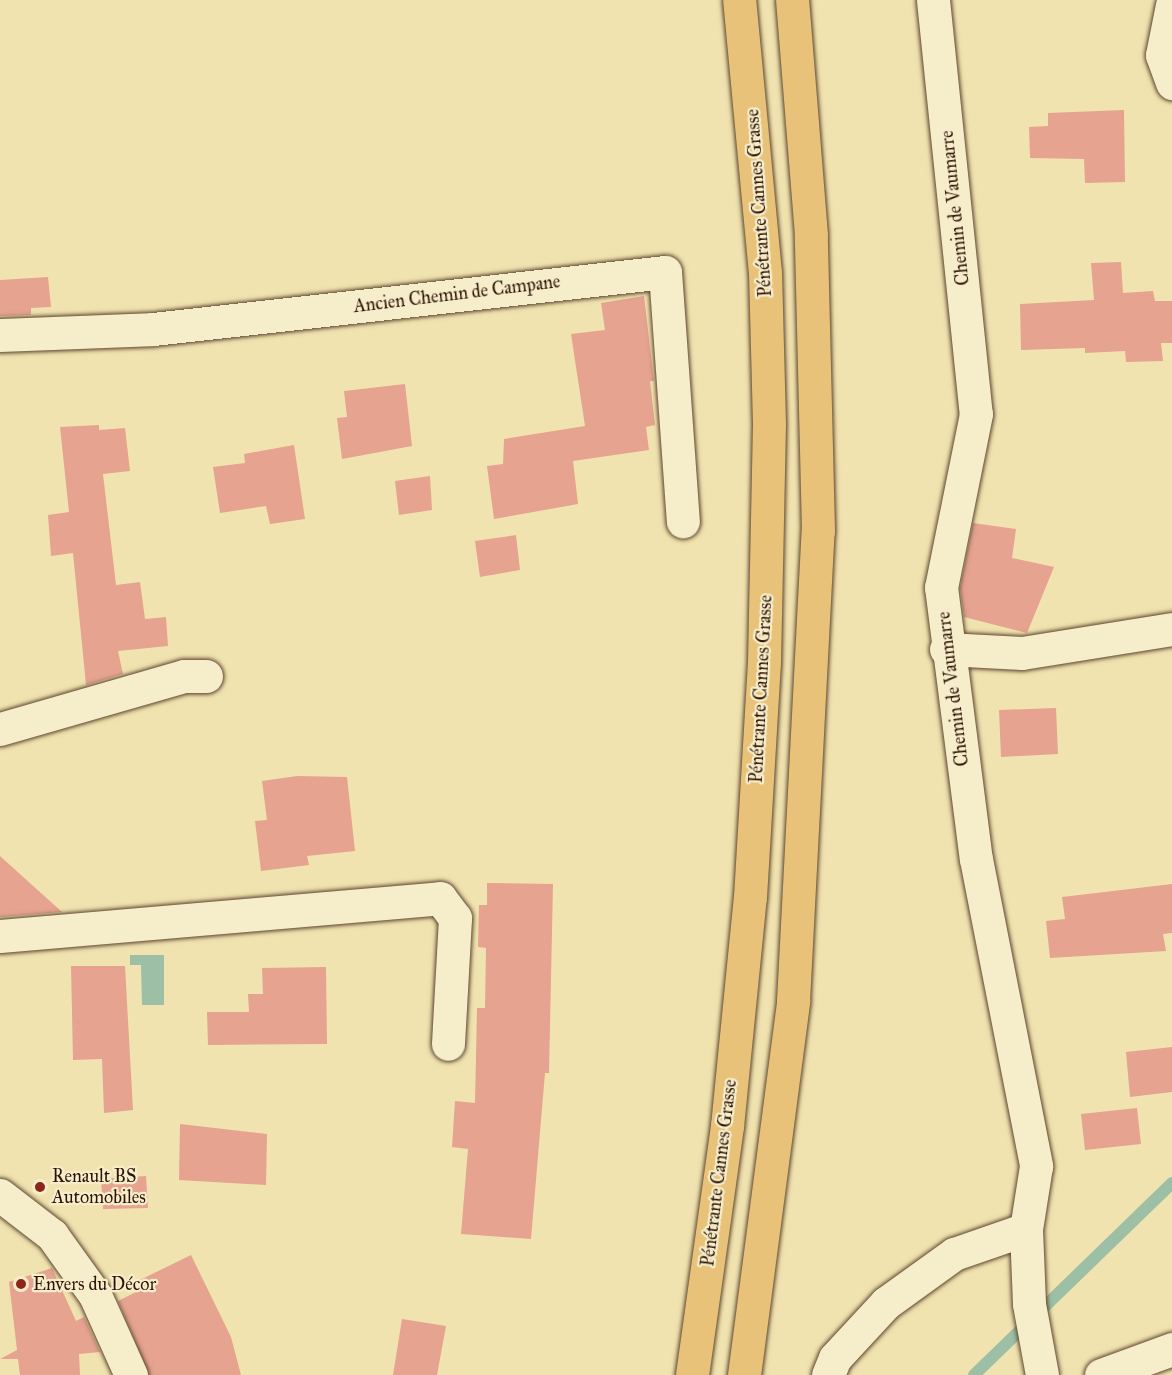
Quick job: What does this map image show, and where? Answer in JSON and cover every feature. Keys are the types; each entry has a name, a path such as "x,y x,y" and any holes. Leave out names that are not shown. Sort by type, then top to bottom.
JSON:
{"highway":[{"name":"Pénétrante Cannes Grasse","path":"692,1375 727,1126 750,897 764,662 769,424 765,273 739,0"},
{"path":"744,1375 793,1001 817,554 816,336 792,0"}],"street":[{"name":"Chemin de Vaumarre","path":"933,0 976,414 941,587 946,649 976,859 1036,1166 1026,1229 1029,1304 1042,1375"},
{"path":"1172,5 1162,55 1172,83"},
{"name":"Ancien Chemin de Campane","path":"0,335 153,329 665,272 683,521"},
{"path":"946,649 1022,653 1172,629"},
{"path":"0,729 184,676 206,676"},
{"path":"0,936 440,898 455,918 448,1044"},
{"path":"0,1195 52,1235 95,1295 131,1375"},
{"path":"828,1375 835,1358 885,1303 954,1254 1026,1229"},
{"path":"1101,1375 1172,1349"}],"shaded area":[{"path":"130,955 164,955 164,1005 142,1005 141,965 130,965"}],"building":[{"path":"1124,110 1125,182 1085,183 1084,159 1030,158 1029,127 1048,126 1048,113"},
{"path":"1121,262 1123,293 1153,291 1155,301 1172,301 1172,343 1161,343 1163,361 1126,362 1125,351 1085,353 1085,348 1021,350 1020,304 1094,300 1091,263"},
{"path":"48,277 51,307 31,308 31,315 0,316 0,280"},
{"path":"644,296 654,381 650,381 655,425 646,427 649,450 573,461 578,504 494,519 487,466 503,464 504,439 585,426 571,334 605,330 601,303"},
{"path":"405,384 412,446 342,459 337,418 347,417 344,391"},
{"path":"99,425 99,430 125,428 130,471 103,474 116,585 140,582 145,619 166,617 168,646 118,651 123,674 86,685 73,553 51,556 48,515 69,512 60,427"},
{"path":"294,445 305,519 270,524 266,506 220,513 213,467 245,463 244,454"},
{"path":"430,476 432,510 399,515 395,481"},
{"path":"973,523 1016,529 1012,558 1054,567 1027,633 964,617 960,588"},
{"path":"516,535 520,570 480,577 475,541"},
{"path":"1056,708 1058,754 1001,757 999,710"},
{"path":"297,776 347,777 355,851 307,856 309,865 261,871 255,821 267,820 262,781"},
{"path":"0,856 62,912 0,917"},
{"path":"487,883 553,884 549,1073 545,1073 531,1239 461,1234 468,1149 452,1147 455,1101 475,1103 477,1008 485,1008 486,948 478,947 479,905 487,905"},
{"path":"1172,884 1172,933 1163,934 1166,951 1050,958 1046,921 1065,919 1062,897"},
{"path":"71,966 125,966 133,1110 104,1113 102,1059 73,1060"},
{"path":"326,967 327,1044 208,1045 207,1012 249,1012 248,994 263,994 262,968"},
{"path":"1172,1047 1172,1092 1130,1097 1126,1052"},
{"path":"1137,1108 1141,1144 1085,1150 1081,1114"},
{"path":"180,1124 267,1134 266,1185 179,1180"},
{"path":"146,1176 148,1208 103,1209 101,1179"},
{"path":"191,1255 231,1337 241,1375 149,1375 118,1301 144,1288 140,1280"},
{"path":"52,1268 76,1321 84,1317 100,1352 79,1354 80,1375 20,1375 18,1359 0,1359 17,1350 9,1282"},
{"path":"402,1319 446,1326 437,1375 393,1375"}],"waterway":[{"path":"974,1375 1172,1183"}],"place":[{"name":"Renault BS Automobiles","path":"40,1187"},
{"name":"Envers du Décor","path":"21,1284"}]}
